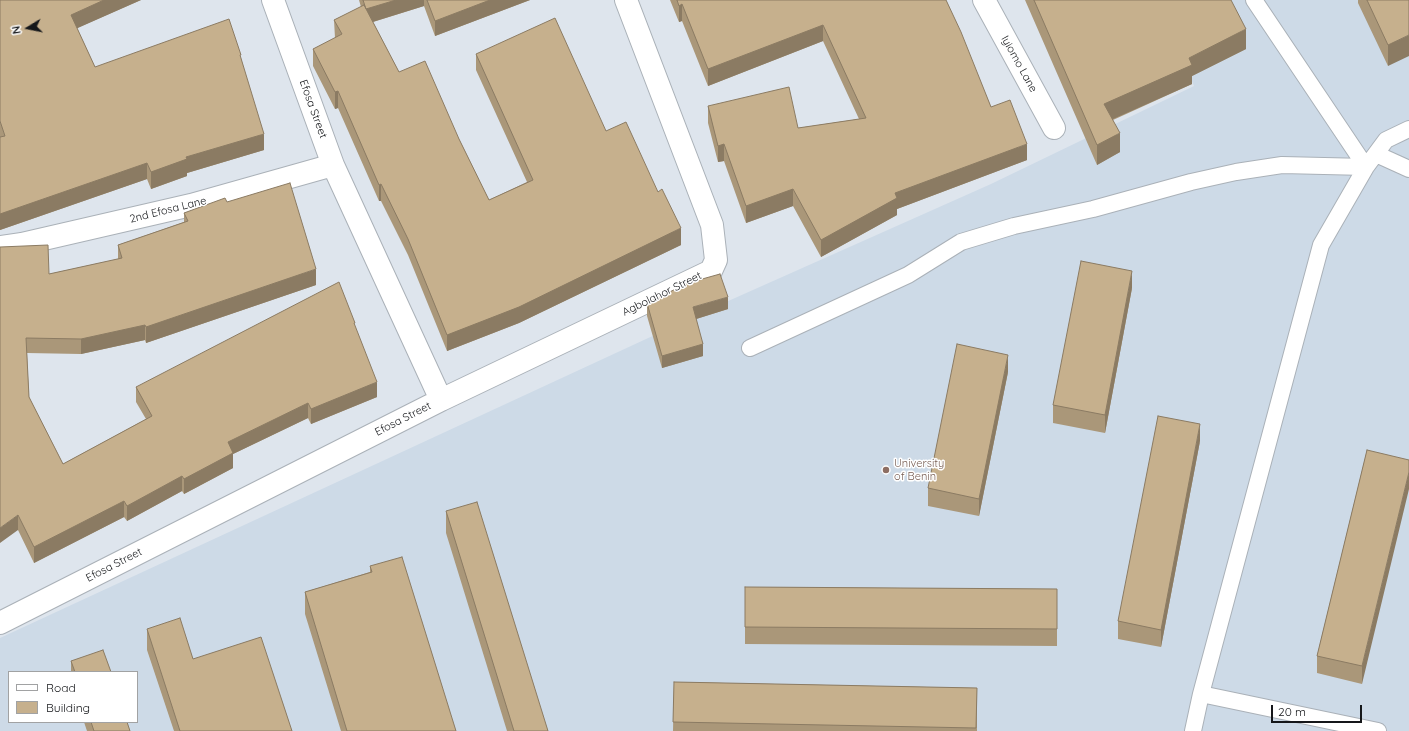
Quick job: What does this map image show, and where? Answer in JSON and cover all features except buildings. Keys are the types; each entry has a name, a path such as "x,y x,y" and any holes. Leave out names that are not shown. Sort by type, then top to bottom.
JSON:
{"street":[{"name":"Efosa Street","path":"0,623 441,400 334,165 273,0"},
{"name":"Agbolahor Street","path":"441,400 711,271 716,260 712,225 626,0"},
{"name":"Iyiomo Lane","path":"984,0 1054,128"},
{"name":"2nd Efosa Lane","path":"0,247 22,244 191,205 334,165"}],"lane":[{"path":"1254,0 1366,167"},
{"path":"1193,731 1201,694 1321,245 1366,167 1386,140 1409,129"},
{"path":"1376,154 1409,169"},
{"path":"750,348 908,274 961,242 1014,226 1093,210 1191,182 1236,172 1282,165 1366,167"},
{"path":"1201,694 1378,731"}],"shaded area":[{"name":"University of Benin","path":"1158,0 1409,0 1409,731 0,731 0,638 726,302 991,184 1194,86"}],"place":[{"name":"University of Benin","path":"886,470"}]}
